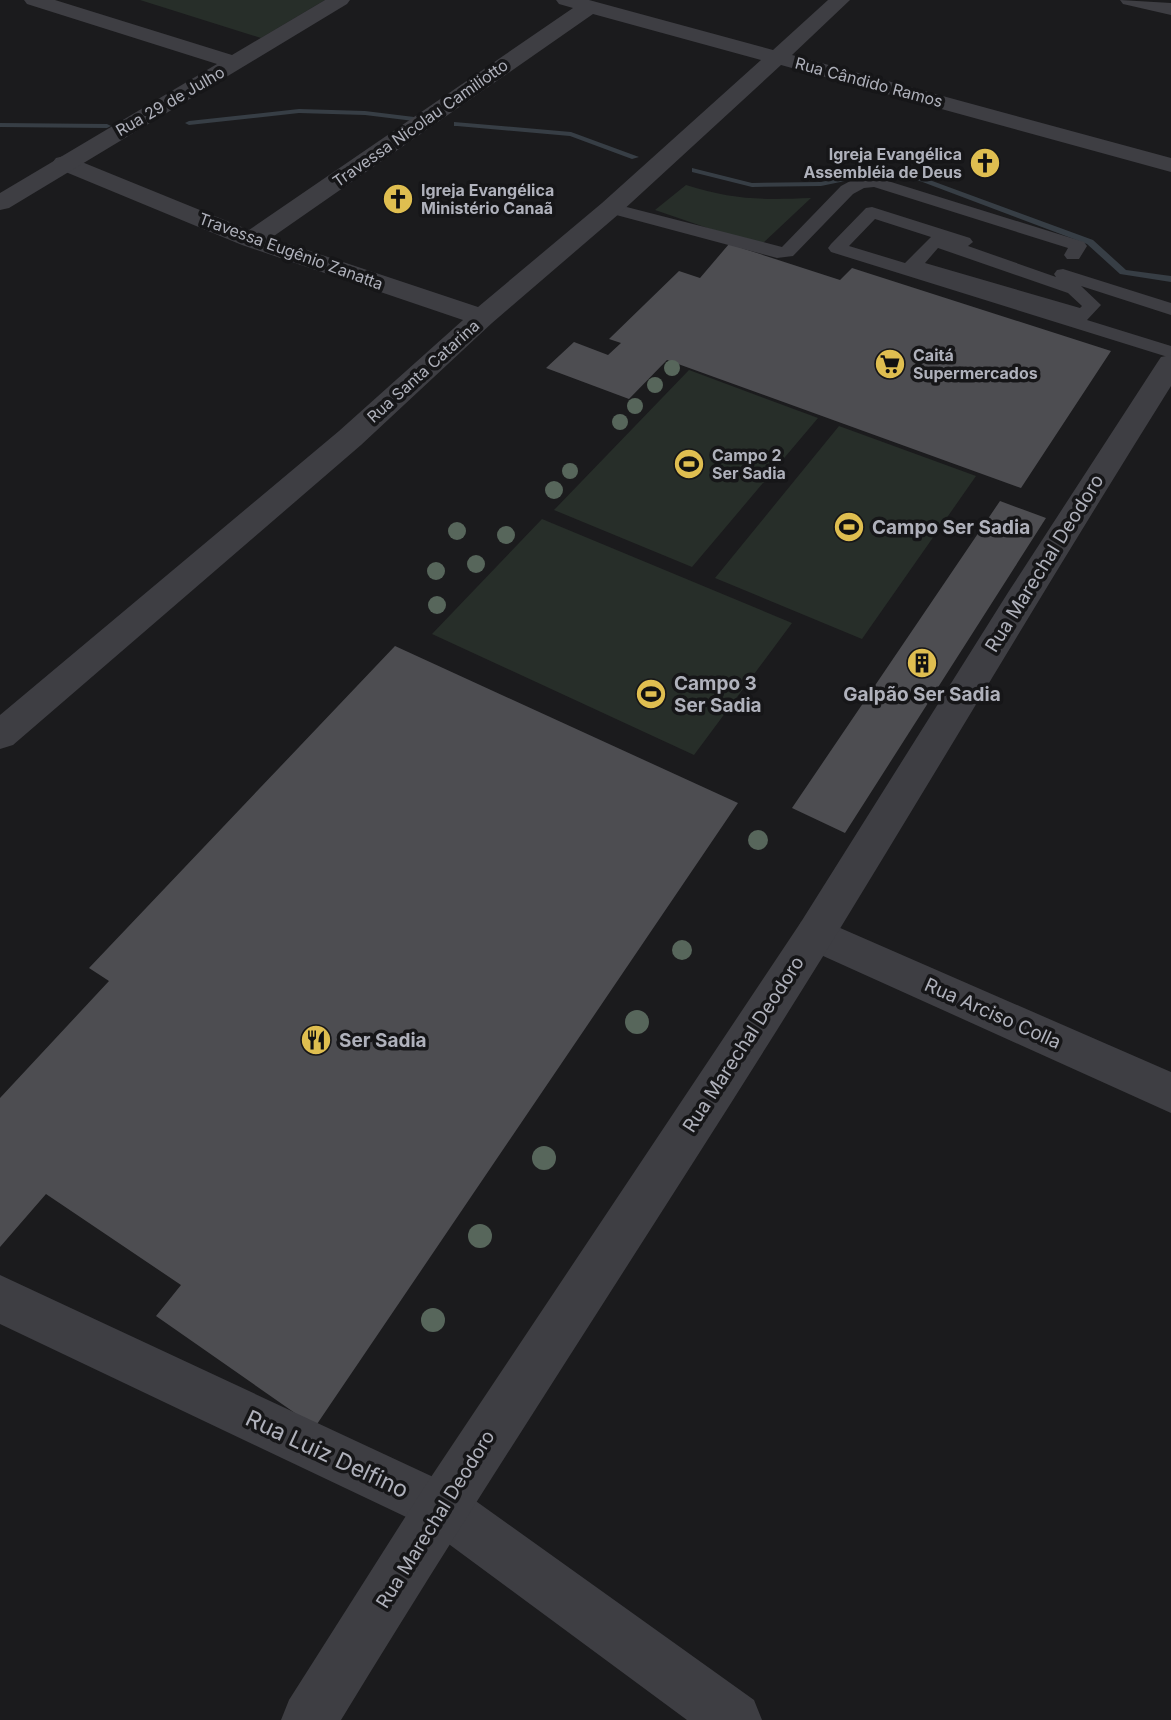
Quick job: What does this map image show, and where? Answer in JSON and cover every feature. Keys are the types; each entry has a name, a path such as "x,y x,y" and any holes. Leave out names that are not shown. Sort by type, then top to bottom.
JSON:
{"street":[{"path":"34,0 235,63"},
{"name":"Rua 29 de Julho","path":"0,203 340,0"},
{"name":"Rua Cândido Ramos","path":"566,0 1171,165"},
{"name":"Rua Santa Catarina","path":"0,736 350,438 482,317 611,208 840,0"},
{"path":"1129,0 1171,9"},
{"name":"Travessa Nicolau Camiliotto","path":"251,240 590,7"},
{"name":"Travessa Eugênio Zanatta","path":"64,163 251,240 482,317"},
{"name":"Rua Marechal Deodoro","path":"309,1720 441,1507 815,934 1021,598 1171,363"},
{"name":"Rua Arciso Colla","path":"815,934 1171,1093"},
{"name":"Rua Luiz Delfino","path":"0,1300 441,1507 734,1720"}],"lane":[{"path":"611,208 777,253 787,252 847,190 860,183 875,182 1078,246 1073,255"},
{"path":"1171,309 1077,284 935,241 913,265 1084,316 1093,306 1077,284 964,242 872,212 837,248 1171,352"},
{"path":"964,242 980,225 1073,255 1083,276 1077,284"}],"shaded area":[{"path":"140,0 325,0 261,38"},
{"path":"686,185 748,198 811,198 760,246 655,210"},
{"name":"Campo 2 Ser Sadia","path":"689,370 818,418 692,567 554,510"},
{"name":"Campo Ser Sadia","path":"839,426 976,476 862,639 715,578"},
{"name":"Campo 3 Ser Sadia","path":"542,519 792,623 694,755 432,634"}],"building":[{"name":"Caitá Supermercados","path":"729,244 840,280 852,268 1111,351 1021,488 667,360 629,399 546,368 574,342 608,355 621,343 609,339 679,271 700,278"},
{"name":"Galpão Ser Sadia","path":"1000,501 1046,518 845,833 792,808"},
{"name":"Ser Sadia","path":"395,646 738,803 315,1427 156,1316 181,1285 46,1194 0,1247 0,1098 109,981 89,968"}],"waterway":[{"path":"189,123 299,111 365,113 414,119"},
{"path":"457,124 571,134 635,157"},
{"path":"0,125 107,126"},
{"path":"695,170 752,185 821,184 874,173 905,173 1090,242 1123,272 1171,279"}],"place":[{"name":"Igreja Evangélica Assembléia de Deus","path":"985,163"},
{"name":"Igreja Evangélica Ministério Canaã","path":"398,199"},
{"name":"Caitá Supermercados","path":"890,364"},
{"name":"Campo 2 Ser Sadia","path":"689,464"},
{"name":"Campo Ser Sadia","path":"849,527"},
{"name":"Galpão Ser Sadia","path":"922,663"},
{"name":"Campo 3 Ser Sadia","path":"651,694"},
{"name":"Ser Sadia","path":"316,1040"}]}
